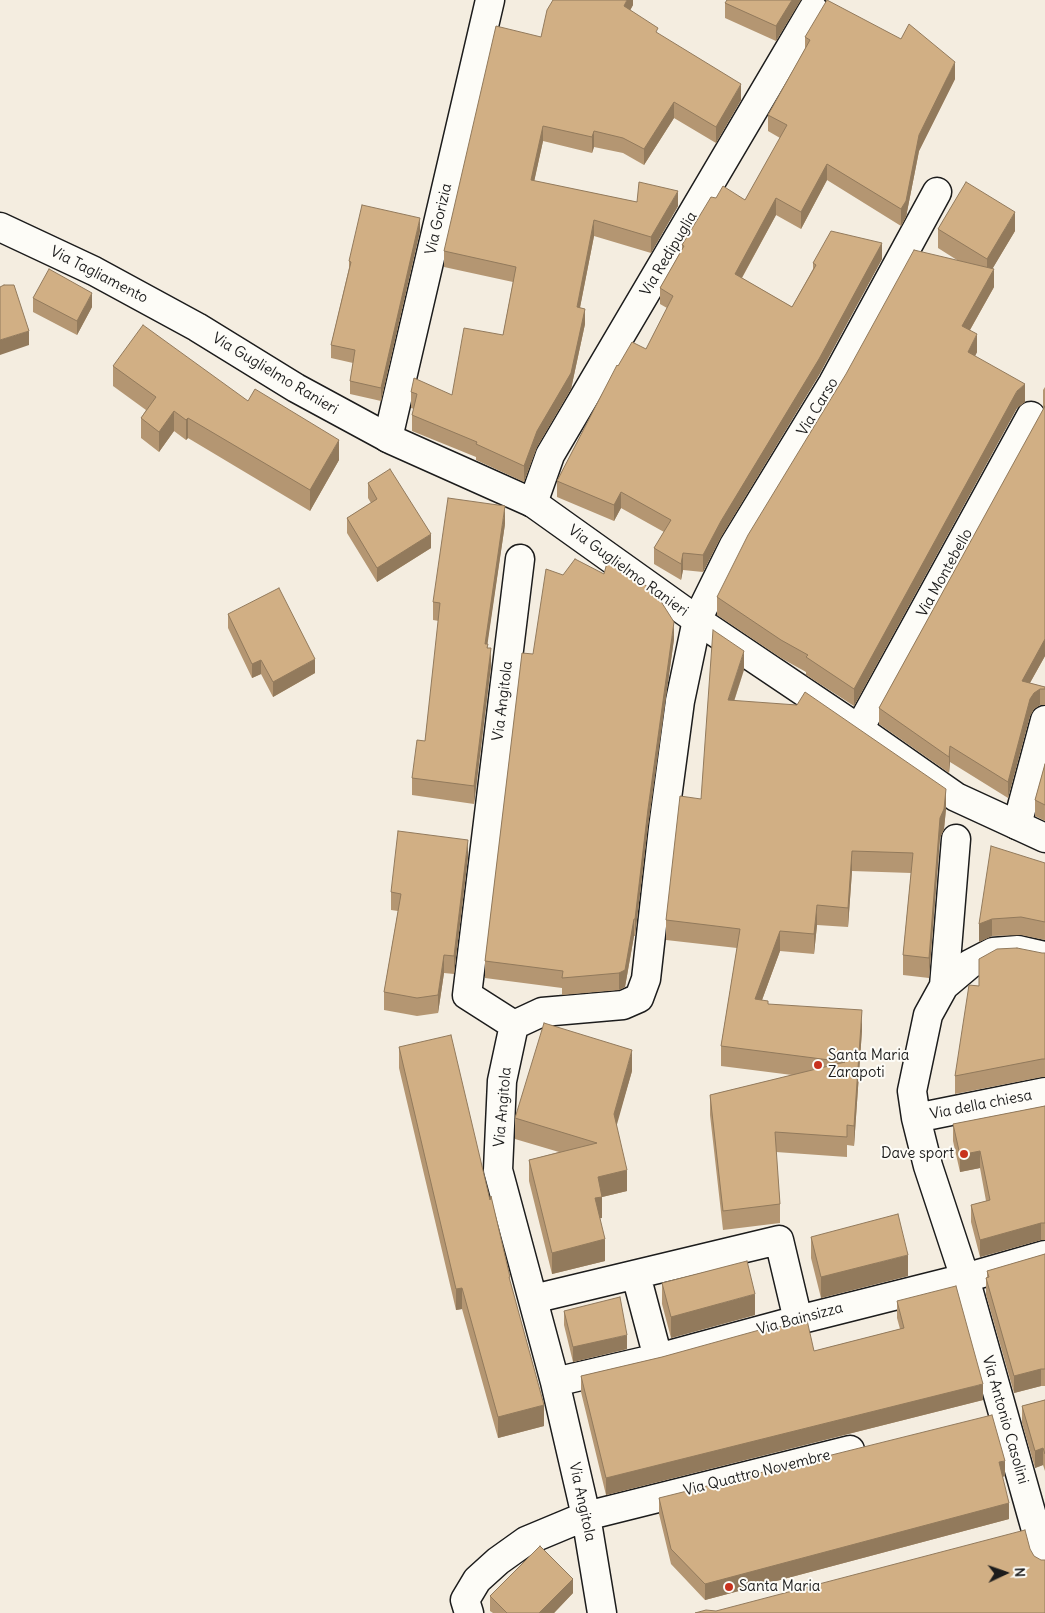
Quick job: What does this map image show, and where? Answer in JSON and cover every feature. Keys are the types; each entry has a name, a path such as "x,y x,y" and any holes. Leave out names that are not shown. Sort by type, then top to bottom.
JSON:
{"street":[{"name":"Via Gorizia","path":"388,438 490,0"},
{"name":"Via Redipuglia","path":"533,503 550,455 813,9"},
{"name":"Via Carso","path":"514,1026 542,1012 623,1005 639,998 646,979 663,828 680,702 697,620 734,545 833,383 937,192"},
{"name":"Via Tagliamento","path":"0,227 94,271 197,327"},
{"name":"Via Guglielmo Ranieri","path":"197,327 296,388 388,438 533,503 697,620 956,797 961,819 1017,825 1045,838"},
{"name":"Via Montebello","path":"859,729 1030,416"},
{"name":"Via Angitola","path":"520,558 468,995 514,1026 502,1081 498,1170 555,1382 586,1516 602,1613"},
{"path":"1017,825 1045,720"},
{"path":"944,986 961,819"},
{"path":"944,986 970,964 993,952 1018,950 1045,956"},
{"name":"Via Antonio Casolini","path":"944,986 928,1015 912,1091 916,1118 928,1166 964,1278 1016,1408 1032,1530 1045,1562"},
{"name":"Via della chiesa","path":"916,1118 1045,1092"},
{"path":"533,1299 778,1240 798,1320"},
{"name":"Via Bainsizza","path":"555,1382 658,1358 1045,1255"},
{"path":"636,1275 658,1358"},
{"path":"975,1419 1016,1408"},
{"name":"Via Quattro Novembre","path":"469,1613 466,1600 476,1580 526,1541 586,1516 870,1445"}],"building":[{"path":"553,0 627,0 624,6 658,28 656,32 741,84 716,127 674,102 644,149 623,138 594,131 592,137 543,126 531,180 637,202 639,182 678,191 651,237 594,220 577,307 585,309 571,373 537,431 524,466 476,444 477,442 412,415 417,394 411,392 414,378 452,395 464,328 503,335 516,267 444,251 496,26 541,37 547,10"},
{"path":"727,0 792,0 776,26 725,3"},
{"path":"827,0 901,39 909,24 955,62 919,135 906,201 901,209 827,164 801,212 776,198 735,274 792,307 816,265 813,263 831,231 882,243 819,359 721,521 703,555 683,553 681,564 654,548 671,520 621,492 614,505 557,481 617,365 632,342 646,349 673,296 660,288 684,246 682,245 711,197 716,198 723,186 745,200 787,125 768,115 810,40 805,37"},
{"path":"966,182 1015,212 987,259 938,229"},
{"path":"362,205 420,218 381,388 350,381 355,350 331,345 351,262 349,261"},
{"path":"914,250 994,269 962,326 977,334 968,352 1025,384 1017,391 854,689 806,657 808,655 781,640 717,597 748,535 846,374"},
{"path":"49,269 92,293 77,321 33,298"},
{"path":"14,285 29,331 0,340 0,287"},
{"path":"143,325 248,401 255,389 339,440 310,490 188,418 186,420 174,411 159,432 141,418 156,397 113,366"},
{"path":"1045,406 1045,639 1022,681 1045,687 1045,689 1040,689 1034,693 1030,699 1008,782 950,746 949,757 879,708"},
{"path":"390,469 431,534 377,568 347,518 377,499 368,483"},
{"path":"448,498 505,506 485,644 488,644 487,648 491,648 474,786 412,778 417,740 425,741 440,603 433,602"},
{"path":"575,559 604,574 608,559 655,592 674,622 635,919 625,970 619,973 562,978 563,971 485,961 522,653 533,654 546,569 563,575"},
{"path":"279,588 315,659 273,682 261,660 252,664 228,614"},
{"path":"713,630 744,651 728,700 797,705 805,692 946,789 944,809 940,818 929,958 903,955 913,853 852,851 848,908 817,905 814,934 780,931 755,999 768,1001 768,1004 862,1010 854,1126 847,1125 847,1137 775,1132 780,1204 723,1211 710,1095 845,1062 721,1046 740,929 666,920 680,796 701,799"},
{"path":"1045,764 1045,805 1035,800"},
{"path":"398,831 468,840 454,956 444,955 438,995 417,998 384,992 401,894 391,892"},
{"path":"991,846 1045,863 1045,922 1021,917 992,919 979,924"},
{"path":"1017,948 1045,953 1045,1059 955,1076 969,985 979,986 979,959 997,949"},
{"path":"544,1023 632,1050 614,1114 627,1170 598,1177 602,1197 595,1198 605,1239 552,1253 529,1160 597,1143 515,1118"},
{"path":"451,1035 509,1277 544,1405 498,1417 462,1288 456,1289 399,1047"},
{"path":"1045,1106 1045,1223 980,1240 971,1205 990,1200 980,1151 960,1155 953,1124"},
{"path":"898,1214 908,1255 821,1277 811,1237"},
{"path":"1045,1254 1045,1369 1014,1376 986,1278 989,1277 987,1271"},
{"path":"747,1261 755,1294 671,1317 662,1283"},
{"path":"956,1286 983,1384 606,1478 581,1376 662,1357 763,1329 763,1331 807,1320 814,1351 904,1328 897,1301"},
{"path":"620,1297 627,1335 573,1347 564,1311"},
{"path":"1045,1400 1045,1454 1043,1448 1035,1451 1022,1406"},
{"path":"992,1415 1005,1461 999,1462 1009,1503 705,1584 671,1549 659,1498"},
{"path":"1025,1530 1034,1556 1045,1560 1045,1613 695,1613 706,1610 716,1611"},
{"path":"540,1546 573,1579 539,1613 507,1613 490,1596"}],"place":[{"name":"Santa Maria Zarapoti","path":"818,1065"},
{"name":"Dave sport","path":"964,1154"},
{"name":"Santa Maria","path":"729,1587"}]}
